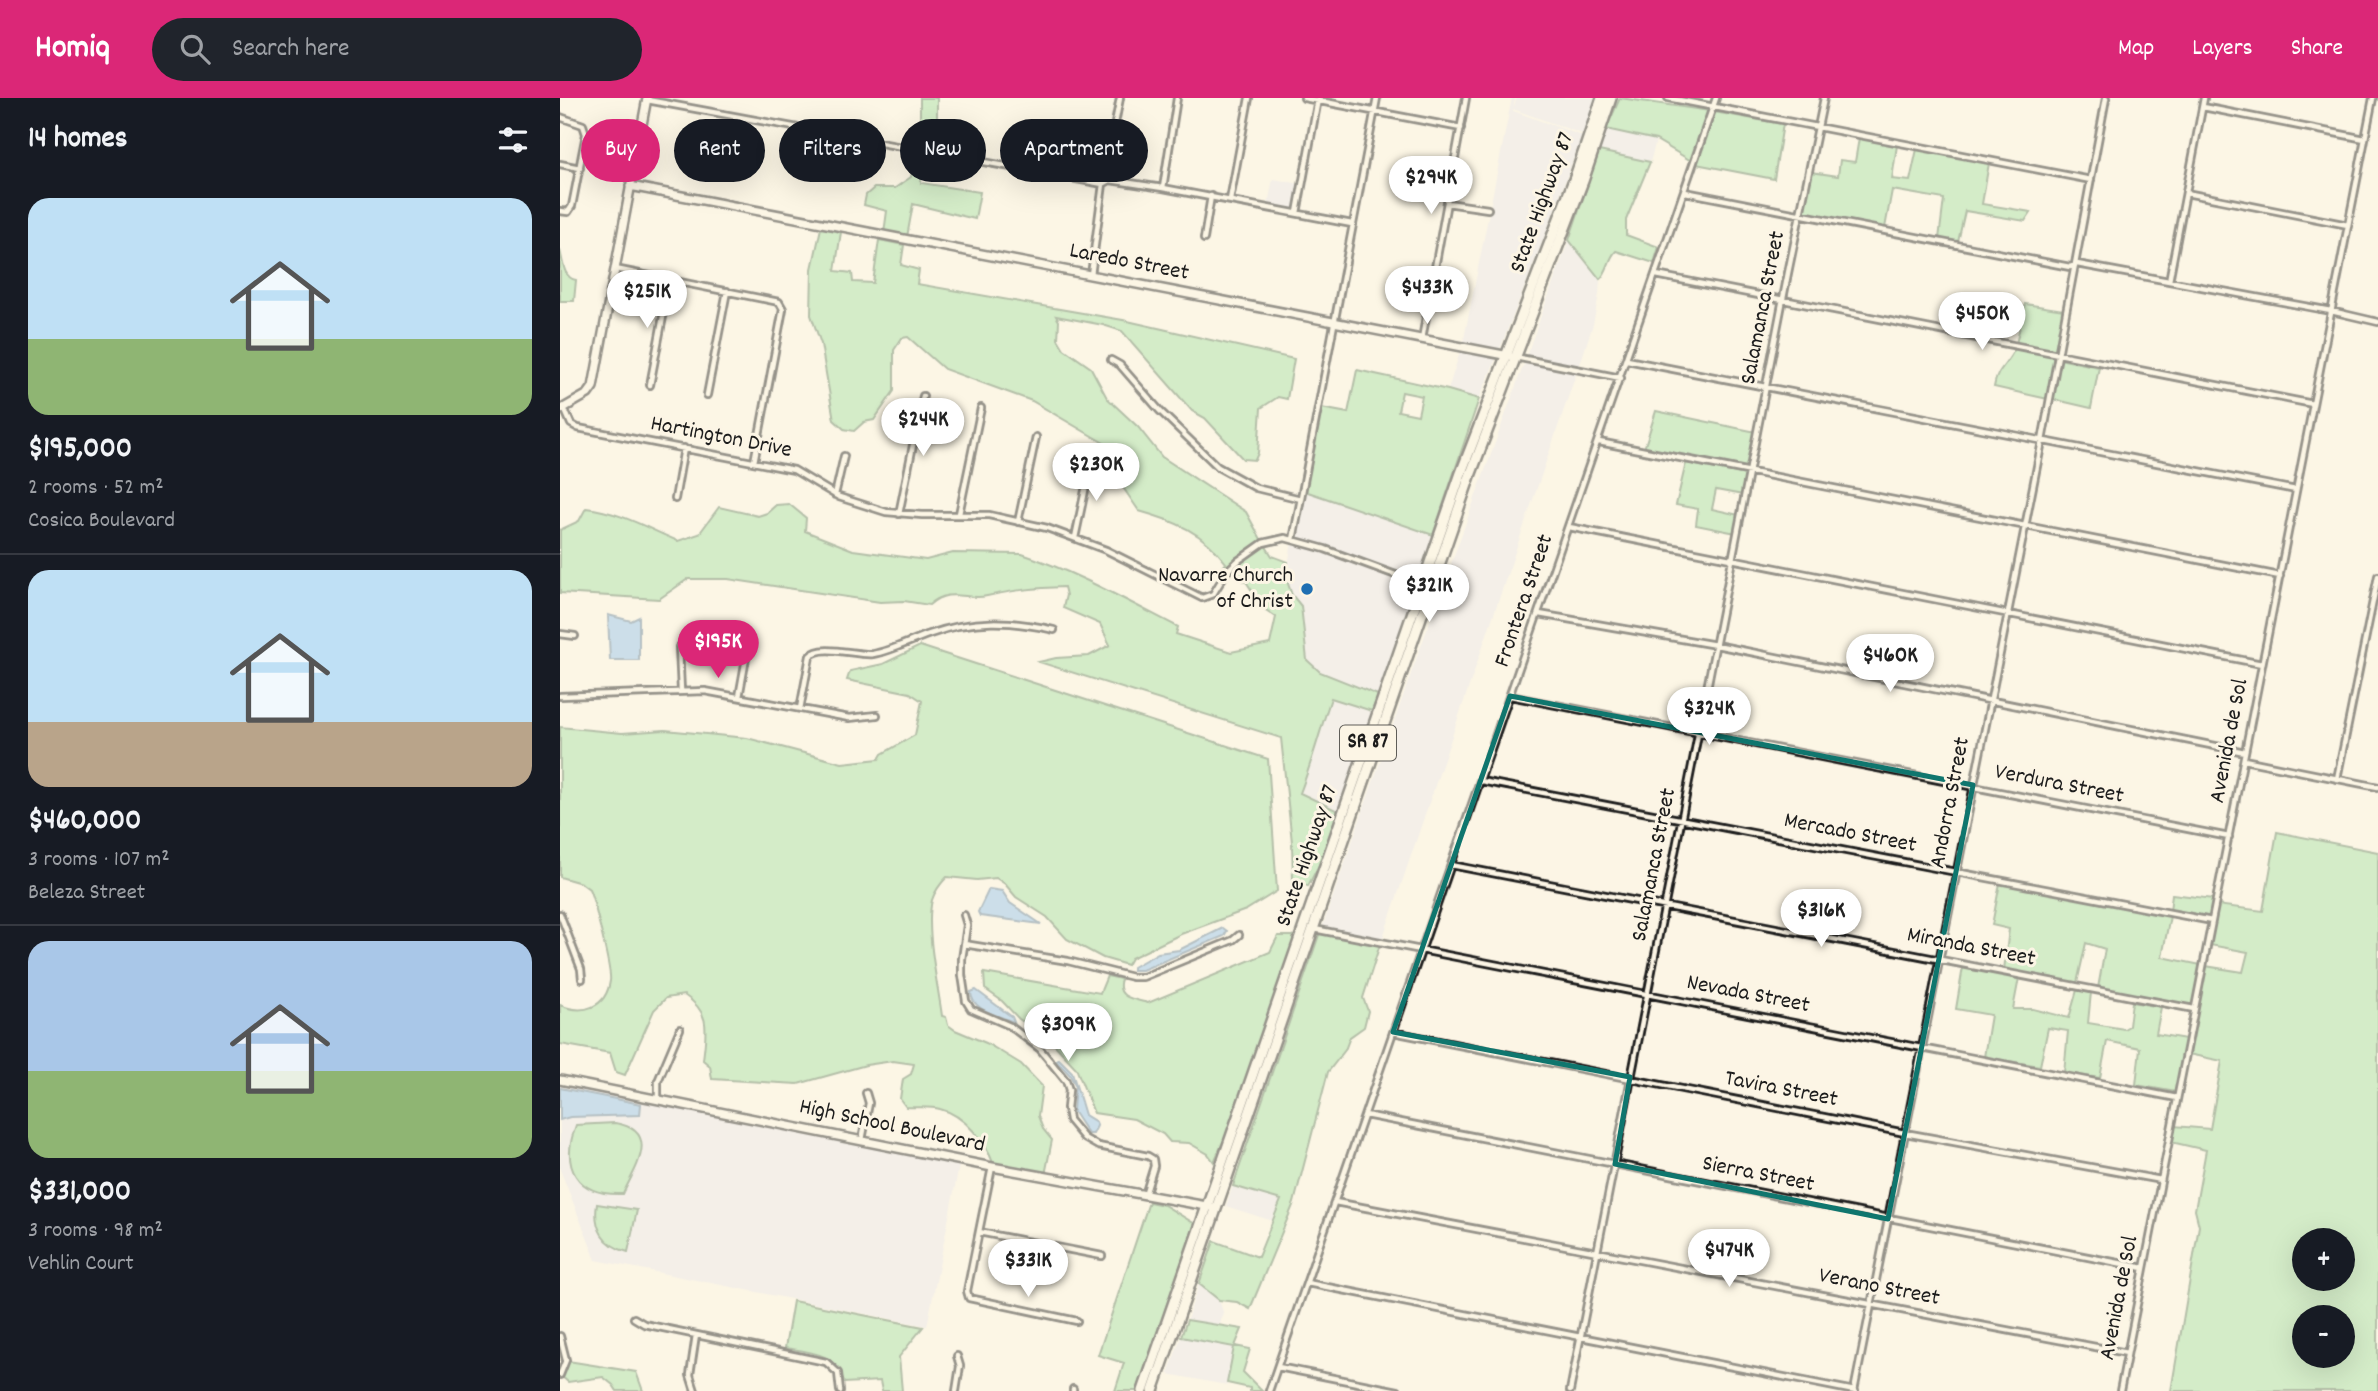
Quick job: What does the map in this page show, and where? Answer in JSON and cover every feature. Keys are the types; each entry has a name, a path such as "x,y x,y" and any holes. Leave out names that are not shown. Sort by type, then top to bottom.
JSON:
{"highway":[{"name":"State Highway 87","path":"1145,1391 1159,1344 1211,1207 1268,1030 1401,661 1423,585 1510,356 1602,98"},
{"name":"SR 87","path":"1153,1391 1211,1207 1313,929 1378,740 1401,661 1462,500 1510,356 1583,181 1611,98"}],"street":[{"path":"1091,275 1118,98"},
{"path":"1163,187 1177,98"},
{"path":"1230,200 1249,98"},
{"path":"1304,98 1461,128"},
{"path":"1377,98 1293,540 1423,585 1434,571 1447,531 1462,500"},
{"path":"1422,339 1466,98"},
{"path":"1668,98 2091,180"},
{"name":"Frontera Street","path":"1269,1391 1716,98"},
{"name":"Salamanca Street","path":"1570,1391 1824,98"},
{"name":"Andorra Street","path":"1855,1391 2042,440 2106,98"},
{"path":"2169,281 2204,98"},
{"name":"Avenida de Sol","path":"2120,1391 2373,98"},
{"path":"562,409 592,390 647,99 1103,184 1110,180 1163,187 1352,224"},
{"path":"1297,213 1318,99"},
{"path":"2203,107 2365,139"},
{"path":"560,117 585,127 586,134 571,210 560,211"},
{"path":"560,164 580,168"},
{"name":"Laredo Street","path":"630,186 1621,378"},
{"path":"1685,192 2070,267 2077,264 2378,322"},
{"path":"2186,193 2348,225"},
{"path":"1204,239 1211,196"},
{"path":"1447,203 1488,209"},
{"path":"615,269 776,300 783,309 754,462"},
{"path":"1656,275 2313,404"},
{"path":"650,385 670,280"},
{"path":"707,395 727,291"},
{"path":"1111,360 1120,365 1160,411 1217,467 1256,488 1301,499"},
{"path":"1627,360 2296,490"},
{"path":"898,514 923,396"},
{"path":"959,514 981,408"},
{"name":"Hartington Drive","path":"562,409 571,424 578,428 794,470 835,495 869,508 898,514 989,516 1075,538 1106,550 1202,598 1213,594 1232,565 1256,547 1273,540 1293,540"},
{"path":"1018,522 1036,437"},
{"path":"1599,442 2280,576"},
{"path":"675,499 684,449"},
{"path":"835,495 844,456"},
{"path":"1075,538 1091,462"},
{"path":"1569,527 2262,664"},
{"path":"2337,779 2378,576"},
{"path":"1539,614 1716,645 2245,752"},
{"path":"800,709 810,656 819,650 873,654 952,627 984,622 1014,622 1054,629"},
{"path":"560,634 575,636"},
{"path":"679,647 681,691"},
{"path":"739,697 748,647"},
{"path":"560,696 705,691 849,718 877,715"},
{"name":"Verdura Street","path":"1510,696 2229,837"},
{"path":"2244,760 2378,787"},
{"name":"Mercado Street","path":"1481,781 2212,921"},
{"path":"1268,1030 1279,1012 1305,934 1313,929 1313,913 1331,860 1335,839"},
{"name":"Miranda Street","path":"1451,865 2194,1009"},
{"path":"560,914 582,979"},
{"path":"964,915 967,925 962,975 965,1001 976,1012 1010,1026 1040,1049 1066,1081 1069,1090 1069,1120 1084,1138 1098,1146 1153,1159 1154,1167 1145,1196"},
{"name":"Nevada Street","path":"1313,929 2177,1098"},
{"path":"964,944 1068,961 1132,977 1143,977 1233,940 1239,935"},
{"path":"658,1099 658,1081 680,1029"},
{"name":"Tavira Street","path":"1393,1032 1905,1133 2161,1180"},
{"name":"High School Boulevard","path":"560,1080 992,1167 1211,1207"},
{"path":"862,1140 869,1103 866,1093"},
{"name":"Sierra Street","path":"1365,1115 2144,1268"},
{"path":"992,1167 968,1297 1077,1321"},
{"name":"Verano Street","path":"1335,1202 2127,1353"},
{"path":"979,1232 1102,1256"},
{"path":"1307,1283 1855,1391"},
{"path":"634,1318 644,1324 826,1362 838,1373 840,1391"},
{"path":"695,1391 690,1375 696,1335"},
{"path":"560,1336 566,1360 560,1375"},
{"path":"956,1391 960,1366 957,1356"},
{"path":"1278,1367 1398,1391"}],"highlighted area":[{"path":"1510,696 1973,785 1888,1219 1615,1164 1630,1077 1393,1032"}],"shaded area":[{"path":"1512,98 1515,98 1513,111 1582,136 1499,351 1463,344"},
{"path":"1517,98 1597,98 1585,135 1513,109"},
{"path":"1606,129 1656,140 1650,162 1599,151"},
{"path":"1273,179 1300,184 1295,210 1268,205"},
{"path":"1569,240 1600,279 1593,324 1579,367 1526,357"},
{"path":"1461,349 1497,356 1479,399 1448,390"},
{"path":"1525,361 1577,371 1382,940 1322,928 1412,671"},
{"path":"1305,491 1433,535 1417,579 1296,538"},
{"path":"1292,542 1416,584 1378,695 1319,672 1307,660 1301,606 1292,595 1286,578"},
{"path":"1331,697 1372,711 1338,811 1300,793"},
{"path":"560,1085 959,1166 927,1326 596,1260 560,1169"},
{"path":"1233,1186 1281,1199 1273,1221 1226,1206"},
{"path":"1199,1284 1219,1300 1223,1312 1220,1325 1187,1320"},
{"path":"1181,1337 1235,1347 1227,1385 1168,1374"}],"green space":[{"path":"920,98 937,98 937,119 920,119"},
{"path":"1620,98 1710,111 1693,162 1656,140 1606,129"},
{"path":"1714,112 1783,124 1774,179 1696,164"},
{"path":"1859,138 1897,145 1892,179 1910,181 1917,149 1989,163 1982,204 2031,212 2025,221 1965,211 1958,242 1939,239 1944,199 1892,190 1885,228 1803,212 1811,172 1838,176 1840,160 1855,162"},
{"path":"1599,151 1650,162 1626,220 1626,235 1659,247 1654,263 1616,251 1600,279 1569,240"},
{"path":"904,182 921,182 980,192 975,219 913,204 907,237 884,233 887,211 864,205 866,195 874,188 895,188"},
{"path":"821,228 841,232 835,271 852,273 853,282 873,283 879,240 904,245 901,265 919,270 917,284 1123,320 1294,359 1287,399 1278,397 1261,408 1258,453 1255,460 1243,459 1205,418 1192,411 1122,331 1056,316 1059,321 1058,339 1064,349 1091,368 1107,398 1138,427 1162,457 1246,512 1262,541 1226,569 1223,567 1226,563 1217,552 1198,536 1165,519 1139,511 1124,489 1123,457 1109,446 1032,401 944,369 908,337 902,338 894,350 894,391 874,420 864,422 854,431 844,429 834,420 821,344 811,315 812,269"},
{"path":"560,250 566,273 576,280 574,301 560,301"},
{"path":"2025,304 2064,310 2056,351 2016,344"},
{"path":"2015,348 2055,356 2048,399 1994,387 1997,375"},
{"path":"2059,359 2099,367 2091,408 2052,399"},
{"path":"1357,370 1479,399 1433,535 1305,491 1321,408 1348,413","holes":["1402,392 1422,396 1418,415 1398,411"]},
{"path":"1656,411 1756,432 1748,470 1644,449"},
{"path":"1686,463 1747,475 1743,495 1716,490 1712,509 1739,515 1736,533 1696,525 1698,509 1676,505"},
{"path":"789,504 806,518 805,531 853,550 926,560 953,553 1022,554 1082,578 1178,627 1176,634 1231,652 1270,644 1276,617 1263,608 1247,583 1229,571 1265,545 1272,556 1288,562 1286,578 1292,595 1301,606 1307,660 1320,672 1378,695 1372,711 1331,698 1300,793 1338,811 1319,865 1308,886 1293,881 1292,842 1281,738 1039,662 1089,656 1110,645 1100,624 1063,608 1066,595 1064,587 980,597 951,595 937,599 929,605 904,601 880,602 728,579 688,579 659,599 560,593 560,530 579,521 586,508 622,517 678,541 699,534 719,507 758,516 767,513 776,505"},
{"path":"920,646 1268,759 1277,891 1246,910 1181,934 1131,958 1127,965 1103,958 1067,939 1047,917 1016,897 996,878 977,880 947,877 936,891 932,900 930,926 942,1016 946,1017 948,1025 955,1030 986,1043 1021,1064 1042,1086 1038,1116 1043,1129 1052,1140 1045,1175 994,1165 986,1148 973,1131 949,1112 906,1107 900,1099 903,1079 911,1074 914,1064 893,1061 866,1065 798,1084 712,1079 710,1066 703,1060 706,1031 703,1016 684,995 666,998 654,1010 625,1075 616,1072 610,1053 560,1044 560,1005 577,1009 592,1007 604,998 610,981 602,935 589,889 581,883 560,877 560,727 622,733 665,730 747,738 842,763 879,759 882,754 915,735 922,701 910,693 847,680 850,671 883,664"},
{"path":"2277,832 2378,852 2378,1391 2171,1391 2199,1226 2195,1210 2206,1150 2171,1142 2174,1126 2210,1129 2222,1061 2188,1054 2205,966 2243,972 2248,952 2210,945 2217,905 2263,911"},
{"path":"2000,883 2170,916 2162,957 2201,965 2193,1006 2098,988 2105,949 2086,943 2077,983 2004,970 2009,929 1992,925"},
{"path":"2172,894 2214,899 2211,919 2170,911"},
{"path":"1320,932 1380,944 1363,998 1368,1011 1364,1027 1350,1037 1345,1050 1328,1072 1294,1203 1250,1309 1237,1302 1219,1300 1199,1284 1214,1241 1258,1257 1281,1200 1233,1186"},
{"path":"1278,936 1295,936 1228,1131 1214,1162 1208,1154 1189,1143 1170,1142 1163,1134 1134,1119 1094,1113 1076,1068 1053,1043 1019,1019 1002,1001 985,989 984,973 1100,993 1107,976 1121,979 1121,990 1127,997 1148,1003 1270,952"},
{"path":"1963,967 2019,978 2013,1009 2033,1009 2069,1018 2077,990 2091,992 2088,1023 2124,1029 2129,1026 2132,1002 2161,1007 2156,1034 2186,1039 2176,1092 2136,1085 2140,1048 2107,1041 2100,1078 2064,1073 2068,1031 2048,1028 2040,1066 1984,1057 1991,1015 1956,1009"},
{"path":"615,1123 629,1127 638,1134 641,1142 638,1162 623,1194 594,1190 583,1184 571,1166 571,1140 576,1125"},
{"path":"1149,1202 1164,1205 1195,1224 1137,1391 1115,1391 1124,1363 1098,1355"},
{"path":"597,1204 637,1210 628,1252 612,1245 602,1235 597,1221"},
{"path":"793,1301 923,1327 899,1357 902,1391 882,1391 880,1381 844,1383 841,1373 829,1360 813,1353 785,1348"},
{"path":"1187,1320 1242,1329 1235,1346 1250,1349 1243,1372 1262,1391 1250,1391 1250,1388 1227,1383 1234,1347 1181,1337"},
{"path":"568,1361 636,1372 643,1391 617,1391 603,1377 568,1382 561,1376"}],"water":[{"path":"608,615 631,621 639,617 639,660 610,660"},
{"path":"989,889 1002,891 1010,903 1041,924 980,916 978,912"},
{"path":"1223,928 1227,931 1224,936 1142,970 1133,970 1133,967 1158,953 1179,950"},
{"path":"976,990 1012,1017 1014,1022 976,1004 971,992"},
{"path":"1059,1059 1072,1072 1085,1115 1096,1122 1093,1134 1088,1134 1073,1111 1075,1085 1056,1060"},
{"path":"560,1088 641,1104 640,1115 570,1117 560,1120"}],"place":[{"name":"Navarre Church of Christ","path":"1307,589"}]}
